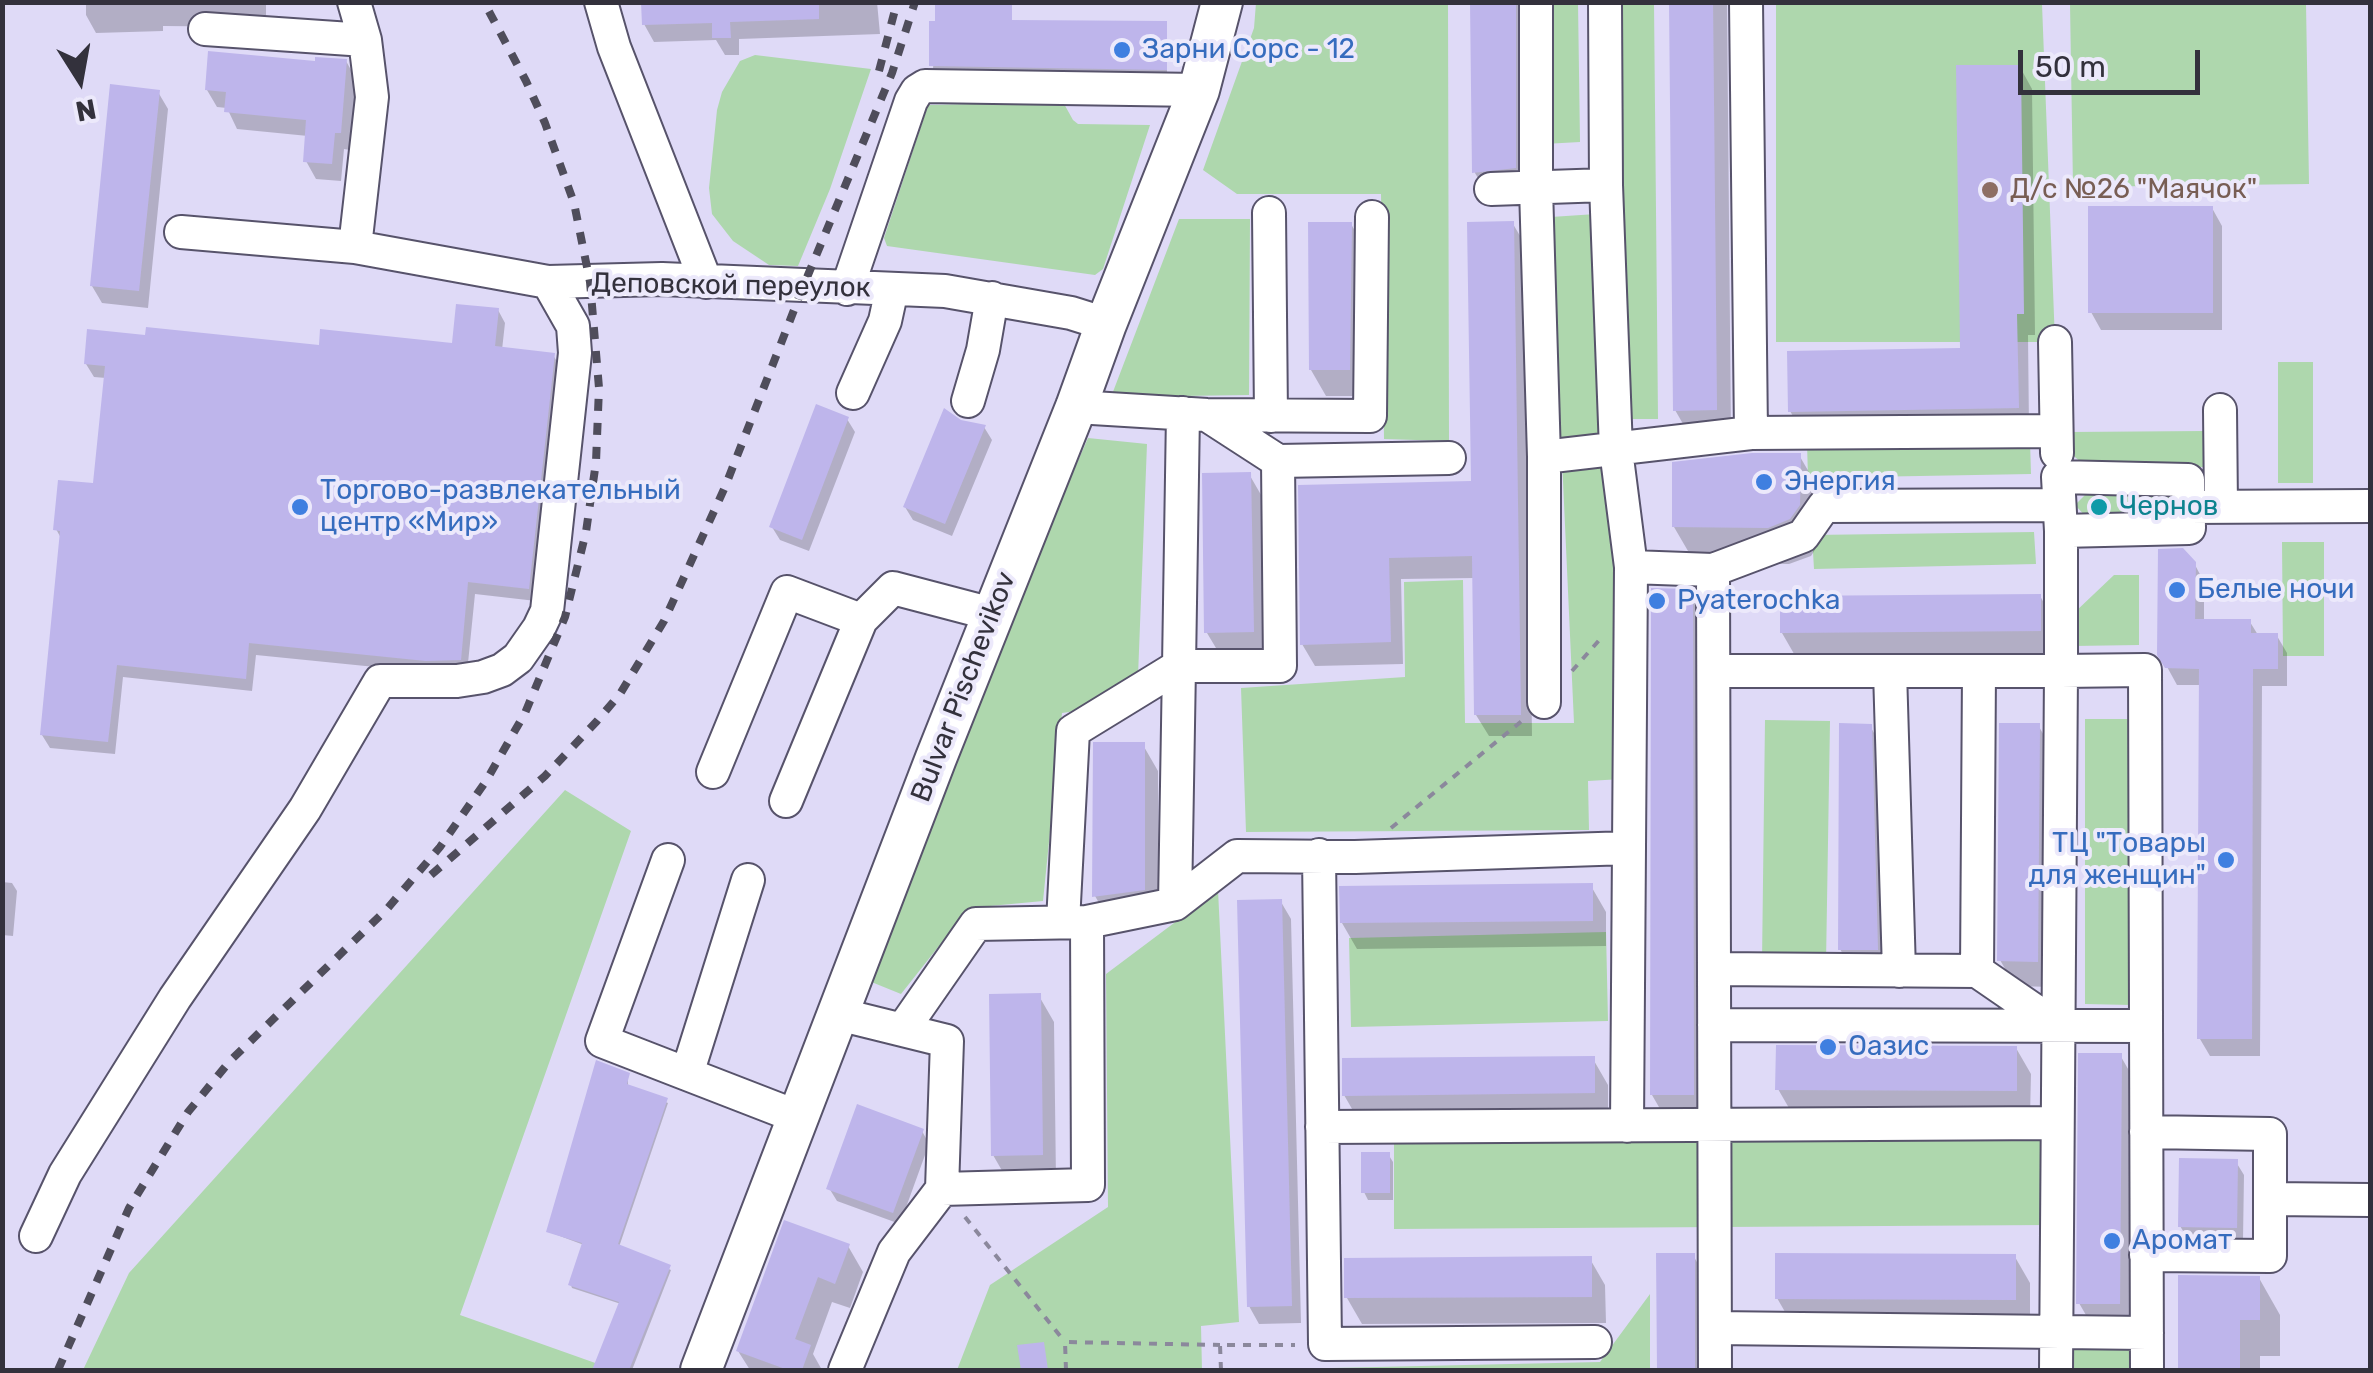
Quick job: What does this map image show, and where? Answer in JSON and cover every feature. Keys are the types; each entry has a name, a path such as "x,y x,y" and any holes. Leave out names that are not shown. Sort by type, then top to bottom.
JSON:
{"main road":[{"name":"Bulvar Pischevikov","path":"701,1370 1199,90 1222,2"}],"street":[{"path":"354,2 372,97 355,247"},
{"path":"601,2 614,47 706,282"},
{"path":"1536,2 1544,702"},
{"path":"1605,2 1606,186 1616,450 1632,603 1627,1126"},
{"path":"1746,2 1751,433"},
{"path":"205,28 364,40"},
{"path":"847,289 911,101 925,86 1199,90"},
{"path":"1491,190 1606,186"},
{"path":"1268,214 1271,416"},
{"path":"1076,408 1370,416 1372,217"},
{"name":"Деповской переулок","path":"181,232 355,247 548,282 662,280 945,291 1071,313 1106,324"},
{"path":"36,1236 66,1174 175,998 306,809 380,680 483,678 518,658 539,628 547,611 574,353 573,326 548,282"},
{"path":"853,393 885,321 892,290"},
{"path":"968,401 983,350 992,298"},
{"path":"2055,342 2060,671 2056,1370"},
{"path":"1631,567 1712,570 1803,536 1824,506 2059,505 2189,528 2205,506 2220,410"},
{"path":"1195,414 1278,460 1449,458"},
{"path":"1175,904 1179,666 1195,414"},
{"path":"1544,458 1751,433 2056,431"},
{"path":"942,1189 1088,1185 1075,922 1073,731 1179,666 1280,666 1278,460"},
{"path":"2059,505 2188,480 2205,506"},
{"path":"2205,506 2370,506"},
{"path":"1712,570 1715,1370"},
{"path":"786,802 861,620 893,588 992,614"},
{"path":"713,772 786,592 861,620"},
{"path":"1715,671 2145,670 2147,1370"},
{"path":"1890,671 1899,971"},
{"path":"1977,971 1979,671"},
{"path":"902,1029 976,924 1075,922 1175,904 1237,856 1355,857 1629,848"},
{"path":"1319,856 1325,1344 1595,1342"},
{"path":"668,860 602,1040 798,1118"},
{"path":"687,1074 748,880"},
{"path":"1714,970 1977,971 2057,1026"},
{"path":"838,1014 947,1041 942,1189 894,1252 845,1370"},
{"path":"1714,1025 2146,1026"},
{"path":"1322,1127 2057,1122"},
{"path":"2146,1132 2270,1134 2270,1256 2146,1255"},
{"path":"2270,1200 2370,1200"},
{"path":"1715,1328 2147,1333"}],"path":[{"path":"1355,857 1544,702 1632,603"},
{"path":"942,1189 1066,1342 1066,1370"},
{"path":"1066,1342 1325,1344"},
{"path":"1220,1345 1221,1370"}],"green space":[{"path":"1256,3 1448,3 1449,441 1384,439 1381,194 1237,194 1203,170 1254,28"},
{"path":"1544,3 1578,3 1580,142 1544,144"},
{"path":"1614,3 1654,3 1658,419 1620,419"},
{"path":"2070,3 2306,3 2309,184 2073,187"},
{"path":"1776,4 2042,4 2055,342 1776,342"},
{"path":"755,55 871,69 830,189 798,266 769,265 733,241 712,214 709,188 717,110 722,92 740,61"},
{"path":"1063,102 1078,124 1150,125 1103,269 1095,275 887,246 884,238 928,105"},
{"path":"1596,214 1621,568 1622,779 1588,781 1589,830 1246,832 1241,688 1405,677 1404,582 1463,580 1465,723 1574,723 1551,217"},
{"path":"1179,219 1250,219 1249,395 1111,397"},
{"path":"2278,362 2313,362 2313,483 2278,483"},
{"path":"2205,431 2206,467 2087,467 2070,453 2069,432"},
{"path":"1088,438 1147,444 1137,702 1062,713 1043,901 969,908 901,994 869,981 993,655"},
{"path":"2030,441 2031,474 1808,478 1807,443"},
{"path":"2150,484 2176,502 2157,518 2091,522 2075,505 2093,487"},
{"path":"2034,532 2036,564 1814,569 1812,535"},
{"path":"2282,542 2324,542 2324,656 2283,656"},
{"path":"2114,575 2139,575 2139,645 2073,646 2074,613"},
{"path":"2085,719 2135,719 2131,1005 2085,1004"},
{"path":"1765,720 1830,721 1826,963 1762,962"},
{"path":"565,790 631,831 460,1315 615,1370 83,1370 129,1273"},
{"path":"1218,890 1239,1322 1201,1326 1202,1370 957,1370 990,1285 1108,1207 1106,974"},
{"path":"1606,932 1608,1021 1351,1027 1349,938"},
{"path":"2048,1134 2049,1225 1394,1229 1394,1139"},
{"path":"1650,1294 1650,1370 1242,1370 1600,1362"},
{"path":"2138,1346 2138,1370 2069,1370 2069,1347"}],"building":[{"path":"641,2 819,2 819,19 730,22 731,38 712,38 712,23 642,25"},
{"path":"935,2 1012,2 1012,20 1167,21 1167,70 929,66 929,21 935,21"},
{"path":"1470,2 1516,2 1516,168 1472,173"},
{"path":"1669,2 1713,2 1717,410 1673,411"},
{"path":"208,51 315,61 315,57 347,59 341,133 335,133 332,164 303,162 306,120 224,112 226,92 205,90"},
{"path":"1956,65 2021,65 2024,314 2017,314 2019,408 1788,412 1787,351 1960,348"},
{"path":"110,84 160,90 139,291 90,286"},
{"path":"2088,206 2213,206 2213,313 2088,313"},
{"path":"1514,221 1521,715 1474,715 1472,556 1389,558 1391,642 1300,645 1298,485 1471,481 1467,222"},
{"path":"1308,222 1352,222 1350,370 1309,370"},
{"name":"Торгово-развлекательный центр «Мир»","path":"456,304 499,308 495,346 555,353 529,589 468,582 461,660 426,661 249,643 246,679 117,665 108,742 40,735 60,531 53,530 58,480 93,483 105,366 84,364 87,329 145,335 146,327 319,345 320,329 452,343"},
{"path":"816,404 849,417 802,540 769,527"},
{"path":"944,408 961,420 986,425 945,524 903,507"},
{"path":"1752,453 1801,453 1800,505 1790,519 1768,528 1672,527 1672,462"},
{"path":"1251,472 1254,632 1204,633 1202,473"},
{"path":"2183,548 2196,562 2195,619 2251,619 2251,633 2278,633 2278,669 2253,669 2252,1039 2197,1039 2199,669 2165,668 2157,655 2158,549"},
{"path":"1651,588 1693,589 1694,1095 1650,1095"},
{"path":"2041,594 2041,631 1780,633 1780,596"},
{"path":"1839,723 1872,724 1878,950 1838,950"},
{"path":"1999,723 2040,723 2038,962 1997,961"},
{"path":"1093,742 1145,742 1145,890 1092,897"},
{"path":"1593,883 1593,921 1340,923 1339,886"},
{"path":"1282,899 1292,1306 1247,1307 1237,900"},
{"path":"1041,993 1043,1155 991,1156 989,994"},
{"path":"1776,1045 2017,1046 2017,1091 1775,1090"},
{"path":"2078,1053 2122,1053 2120,1304 2076,1304"},
{"path":"1595,1056 1595,1093 1342,1096 1342,1058"},
{"path":"596,1060 630,1073 627,1084 668,1098 618,1244 671,1265 629,1370 592,1370 619,1302 568,1285 582,1243 546,1232"},
{"path":"857,1104 924,1129 893,1213 826,1189"},
{"path":"1361,1152 1390,1152 1390,1193 1361,1193"},
{"path":"2179,1158 2238,1159 2237,1228 2178,1227"},
{"path":"784,1220 850,1244 835,1284 818,1277 795,1339 811,1345 802,1370 788,1370 736,1351"},
{"path":"1656,1253 1695,1253 1695,1370 1657,1370"},
{"path":"1775,1253 2016,1254 2016,1300 1775,1299"},
{"path":"1592,1256 1592,1297 1344,1298 1344,1258"},
{"path":"2178,1275 2260,1276 2260,1320 2240,1320 2240,1370 2178,1370"},
{"path":"1044,1342 1048,1370 1021,1370 1017,1345"}],"railway":[{"path":"58,1370 129,1208 188,1112 230,1061 387,909 440,847 486,781 525,713 565,617 586,532 596,462 599,388 590,282 574,203 545,123 484,2"},
{"path":"879,71 897,2"},
{"path":"431,875 545,776 597,721 620,694 664,621 725,487 892,73 915,2"}],"place":[{"name":"Зарни Сорс - 12","path":"1122,50"},
{"name":"Д/с №26 \"Маячок\"","path":"1990,190"},
{"name":"Энергия","path":"1764,482"},
{"name":"Торгово-развлекательный центр «Мир»","path":"300,507"},
{"name":"Чернов","path":"2099,507"},
{"name":"Белые ночи","path":"2177,590"},
{"name":"Pyaterochka","path":"1657,601"},
{"name":"ТЦ \"Товары для женщин\"","path":"2226,860"},
{"name":"Оазис","path":"1828,1047"},
{"name":"Аромат","path":"2112,1241"}]}
